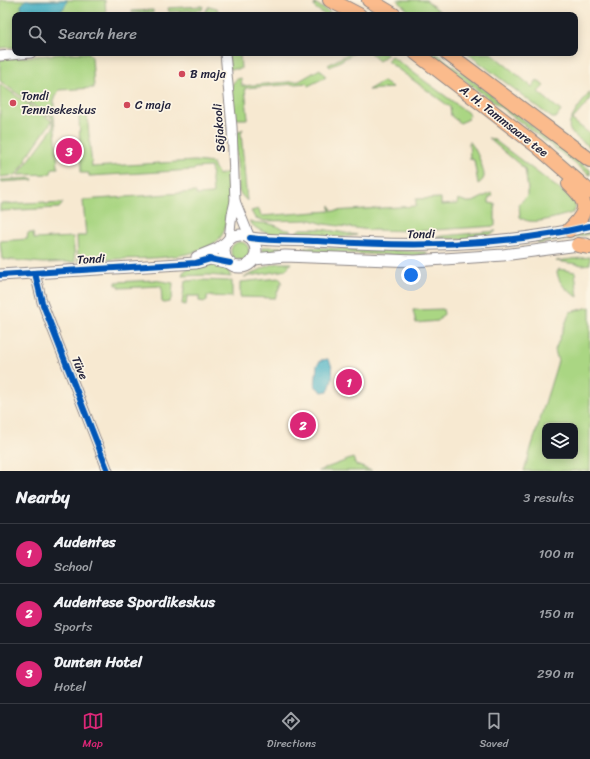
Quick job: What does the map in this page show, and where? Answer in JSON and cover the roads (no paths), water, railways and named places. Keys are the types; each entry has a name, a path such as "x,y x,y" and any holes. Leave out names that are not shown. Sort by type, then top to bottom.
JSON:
{"main road":[{"path":"330,0 353,12"},
{"path":"368,0 389,12"},
{"name":"A. H. Tammsaare tee","path":"420,56 538,146 590,192"},
{"name":"A. H. Tammsaare tee","path":"451,56 590,160"},
{"path":"538,146 564,160 590,179"},
{"path":"538,146 552,168 582,197 585,204 582,216 569,230"}],"street":[{"path":"0,56 12,55"},
{"name":"Sõjakooli","path":"224,56 232,127 235,201 228,240"},
{"name":"Sõjakooli","path":"235,201 250,238"},
{"name":"Tondi","path":"250,238 278,241 299,240 389,246 445,245 503,240 590,226"},
{"path":"254,259 256,248 250,238 242,235 228,240 224,252 230,263 236,266 243,266 254,259 285,256 415,261 503,255 586,245"},
{"name":"Tondi","path":"190,262 217,249 228,240"},
{"name":"Tondi","path":"0,275 196,262 210,259 230,263"},
{"name":"Tüve","path":"35,273 42,302 108,471"}],"water":[{"path":"26,0 67,0 65,6 59,12 22,12 21,5"},
{"path":"328,359 332,366 332,379 328,391 322,392 315,386 317,365 321,360"}],"place":[{"name":"B maja","path":"182,74"},
{"name":"Tondi Tennisekeskus","path":"13,103"},
{"name":"C maja","path":"127,105"},
{"name":"Dunten Hotel","path":"69,151"},
{"name":"Audentes","path":"349,382"},
{"name":"Audentese Spordikeskus","path":"303,425"}]}
